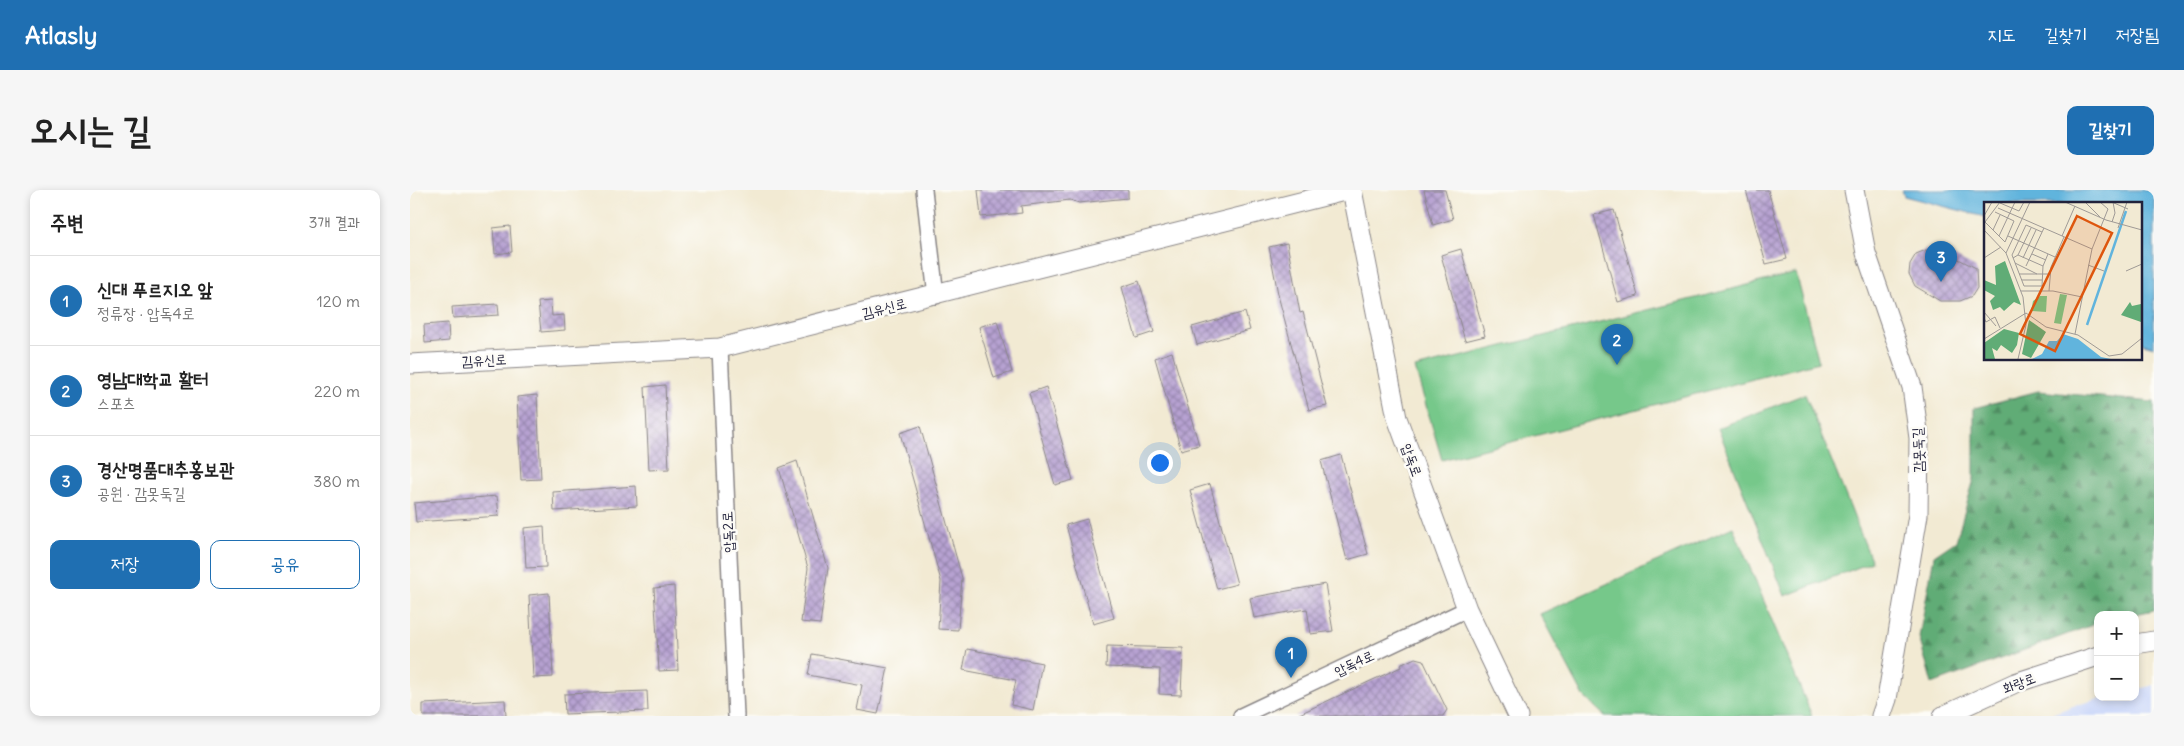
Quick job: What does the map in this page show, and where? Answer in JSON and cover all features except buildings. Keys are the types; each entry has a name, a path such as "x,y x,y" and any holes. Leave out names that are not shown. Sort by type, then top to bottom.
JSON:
{"street":[{"path":"924,190 936,296"},
{"name":"김유신로","path":"410,364 720,348 936,296 1348,190"},
{"name":"압독로","path":"1352,190 1397,418 1468,609 1518,716"},
{"name":"감못둑길","path":"1854,190 1866,253 1912,387 1919,438 1918,515 1887,699 1880,716"},
{"name":"압독2로","path":"720,348 736,716"},
{"name":"압독4로","path":"1240,716 1262,712 1468,609"},
{"path":"2139,643 2154,641"},
{"name":"화랑로","path":"1943,716 2015,683 2094,657"}],"shaded area":[{"path":"2154,685 2154,716 2046,716 2094,700 2139,701 2139,689"}],"green space":[{"path":"1796,273 1819,362 1442,460 1415,368"},
{"path":"2038,391 2154,402 2154,610 2139,613 2139,611 2094,611 2094,624 1932,684 1919,637 1934,556 1956,541 1974,479 1974,408"},
{"path":"1805,394 1872,562 1785,596 1718,428"},
{"path":"1733,527 1812,716 1605,716 1584,697 1540,614"}],"water":[{"path":"1902,190 2154,190 2154,347 2142,344 2142,202 1984,202 1984,217 1904,196"}],"place":[{"name":"경산명품대추홍보관","path":"1941,282"},
{"name":"영남대학교 활터","path":"1617,365"},
{"name":"신대 푸르지오 앞","path":"1291,678"}]}
